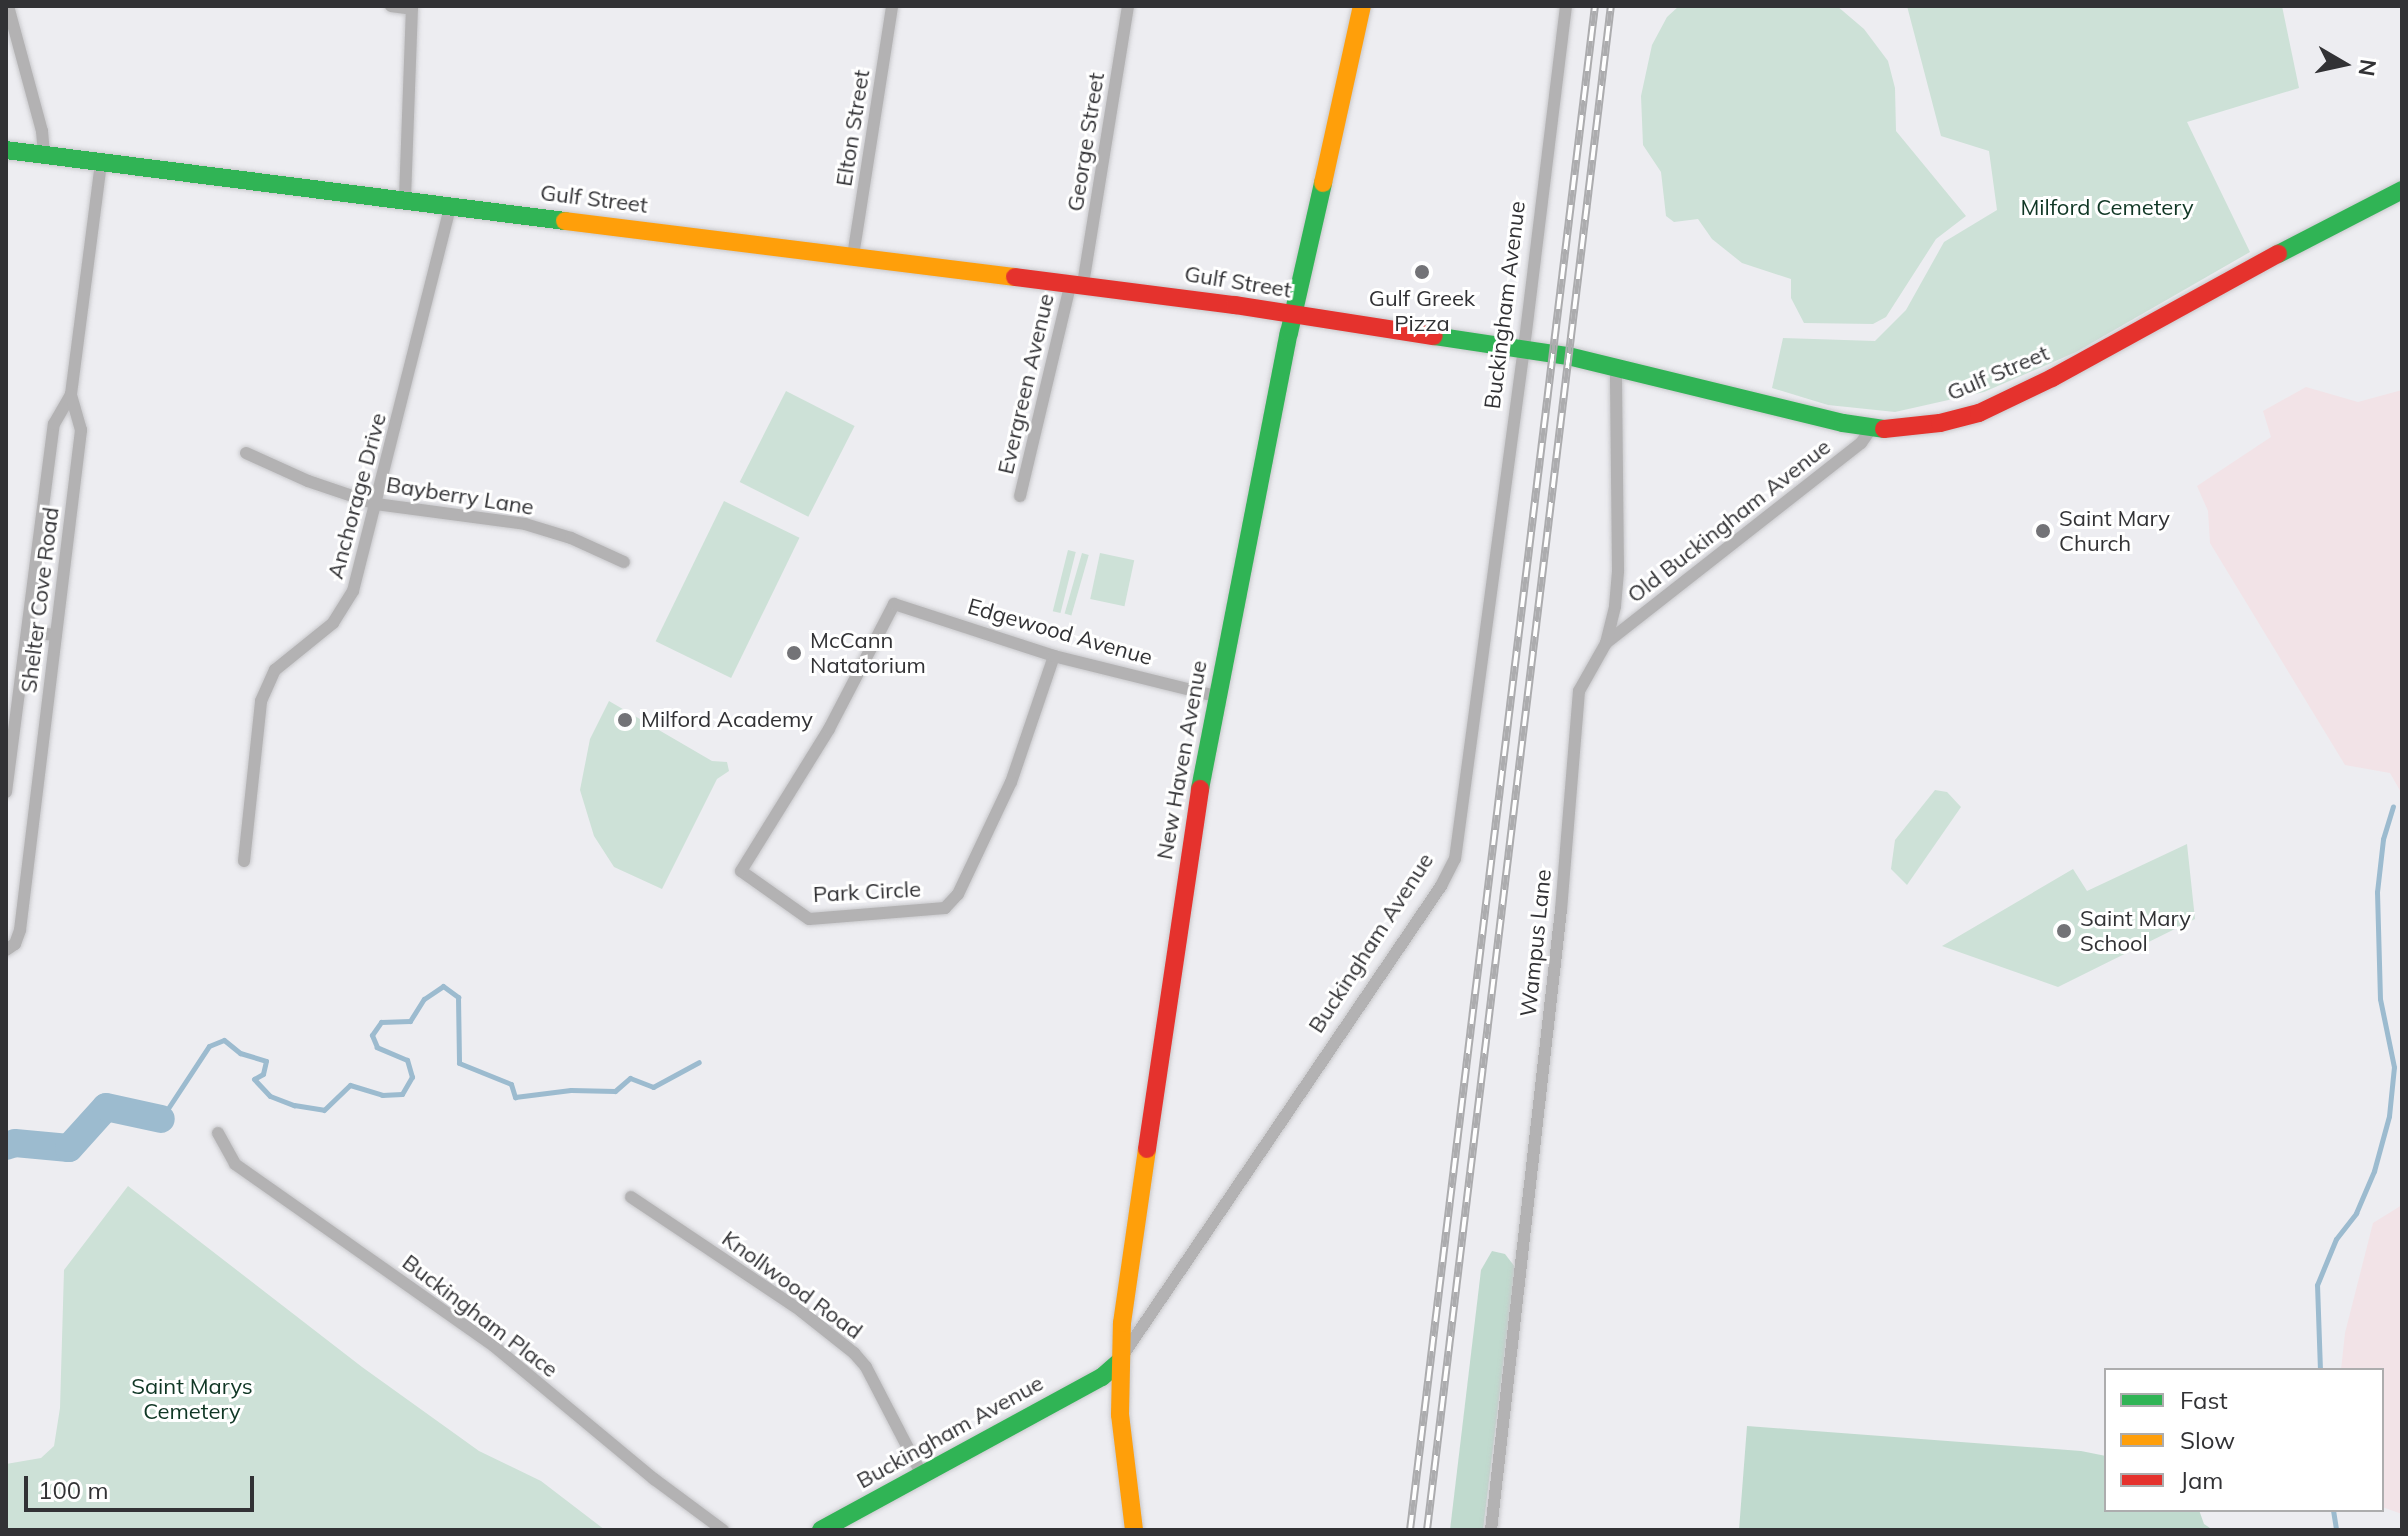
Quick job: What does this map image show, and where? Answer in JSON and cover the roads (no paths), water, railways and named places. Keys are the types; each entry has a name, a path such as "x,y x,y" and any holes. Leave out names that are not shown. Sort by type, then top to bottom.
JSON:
{"main road":[{"name":"New Haven Avenue","path":"1134,1530 1120,1415 1119,1362 1216,696 1293,315 1362,6"},
{"name":"Gulf Street","path":"6,150 1077,283 1524,348 1616,365 1872,427 1940,423 1979,413 2052,378 2226,280 2402,190"},
{"name":"Buckingham Avenue","path":"821,1530 1102,1377 1119,1362"}],"street":[{"path":"8,6 42,131 44,155"},
{"path":"391,6 412,8 405,198"},
{"name":"Elton Street","path":"853,256 892,6"},
{"name":"George Street","path":"1077,283 1128,6"},
{"name":"Buckingham Avenue","path":"1119,1362 1450,871 1457,846 1524,348 1566,6"},
{"name":"Shelter Cove Road","path":"6,792 54,424 71,394 101,162"},
{"name":"Anchorage Drive","path":"244,861 261,701 275,670 333,623 349,601 451,204"},
{"name":"Evergreen Avenue","path":"1020,496 1077,283"},
{"name":"Wampus Lane","path":"1491,1530 1561,910 1579,691 1606,643 1618,570 1616,365"},
{"name":"Shelter Cove Road","path":"6,950 15,944 20,930 81,430 71,394"},
{"name":"Old Buckingham Avenue","path":"1606,643 1861,443 1872,427"},
{"name":"Bayberry Lane","path":"246,453 308,481 376,504 525,524 571,538 624,562"},
{"name":"Edgewood Avenue","path":"894,604 1054,656 1216,696"},
{"name":"Park Circle","path":"894,604 829,729 741,871 809,919 945,908 958,894 1011,782 1054,656"},
{"path":"27,632 56,635"},
{"name":"Buckingham Place","path":"218,1133 235,1164 495,1347 654,1479 723,1530"},
{"name":"Knollwood Road","path":"631,1197 801,1311 854,1353 866,1367 922,1475"}],"waterway":[{"path":"2320,1368 2317,1285 2336,1239 2356,1213 2374,1171 2389,1116 2394,1067 2380,999 2377,892 2383,839 2393,806"},
{"path":"161,1119 209,1046 224,1040 240,1053 266,1061 263,1074 254,1079 270,1096 294,1105 324,1110 350,1085 382,1095 402,1094 412,1077 407,1060 377,1047 372,1035 381,1022 410,1021 424,999 443,986 458,997 459,1063 511,1084 515,1097 571,1090 615,1091 630,1078 653,1087 699,1062"},
{"path":"6,1146 15,1143 69,1148 106,1107 161,1119"},
{"path":"2333,1512 2336,1530"}],"railway":[{"path":"1410,1530 1595,6"},
{"path":"1427,1530 1611,6"}],"place":[{"name":"Gulf Greek Pizza","path":"1422,272"},
{"name":"Saint Mary Church","path":"2043,531"},
{"name":"McCann Natatorium","path":"794,653"},
{"name":"Milford Academy","path":"625,720"},
{"name":"Saint Mary School","path":"2064,931"}],"park label":[{"name":"Milford Cemetery","path":"2107,208"},
{"name":"Saint Marys Cemetery","path":"192,1398"}]}
